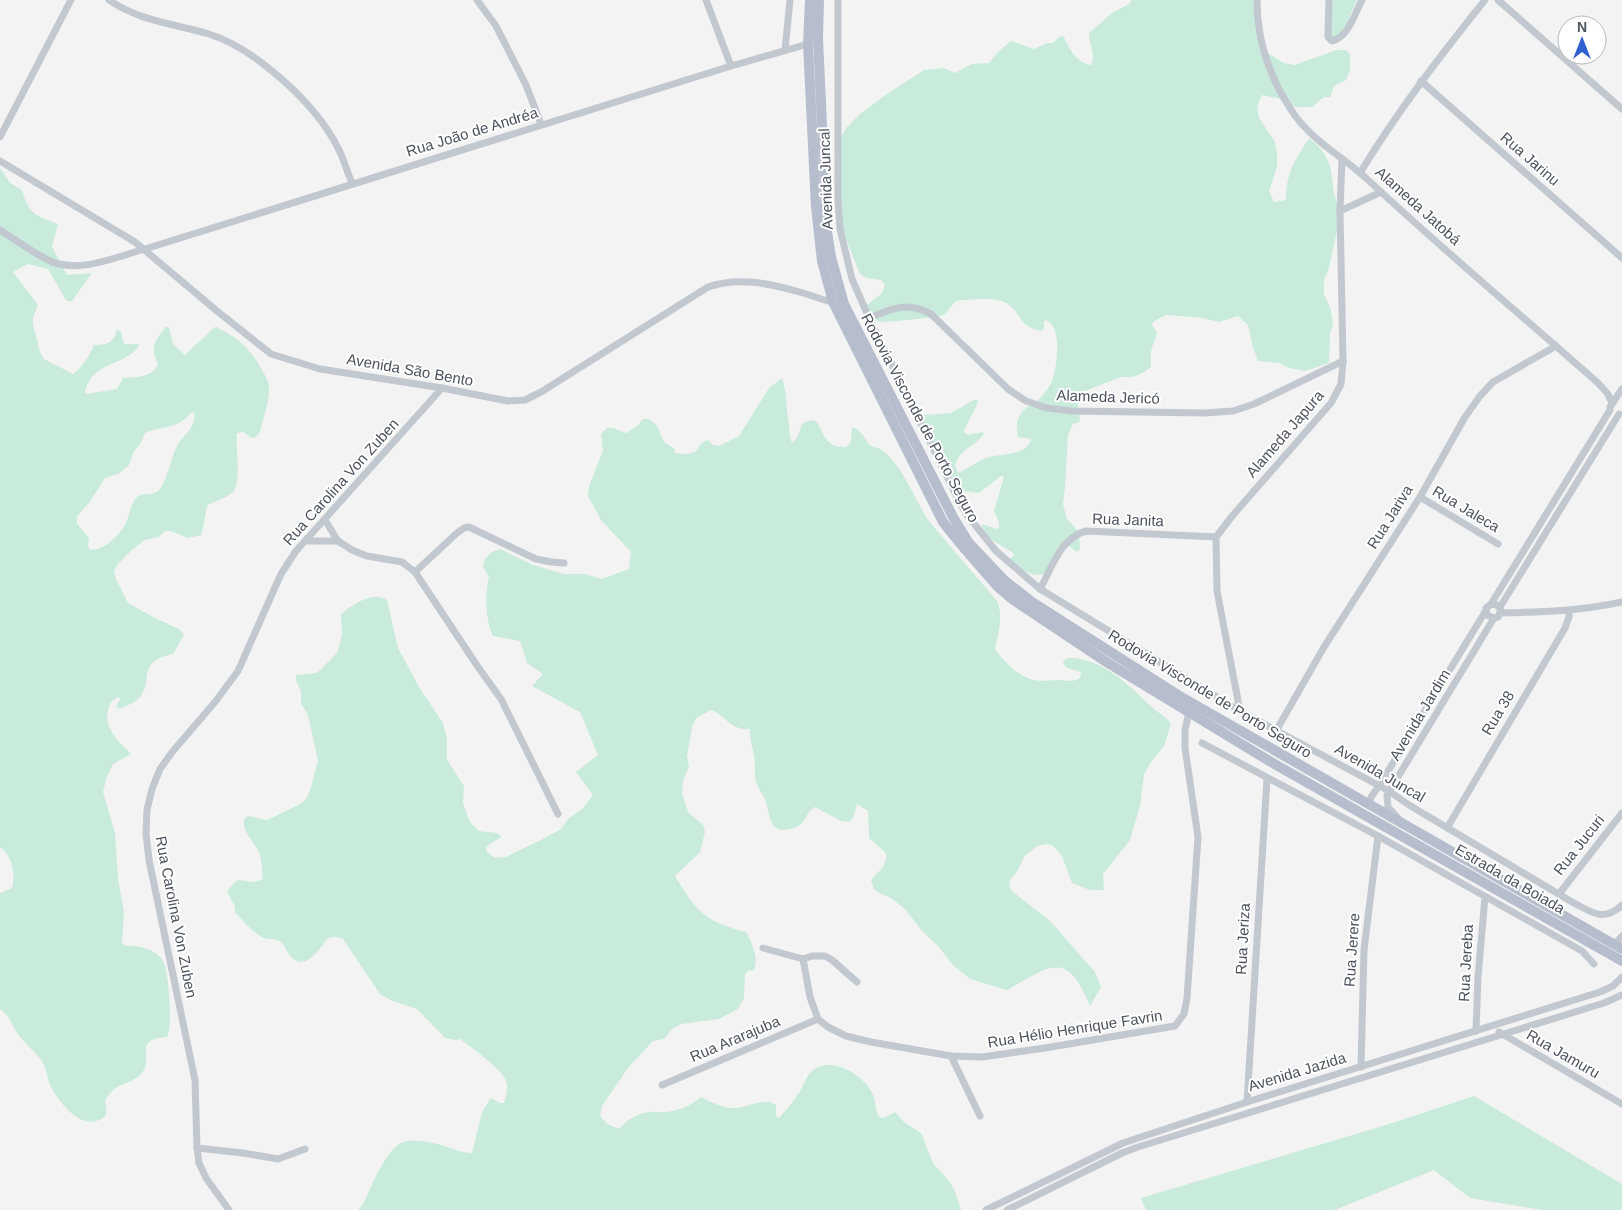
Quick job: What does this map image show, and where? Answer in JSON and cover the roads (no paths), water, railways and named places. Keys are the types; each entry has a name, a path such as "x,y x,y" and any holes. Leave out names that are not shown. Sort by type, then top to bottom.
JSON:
{"main road":[{"name":"Rodovia Visconde de Porto Seguro","path":"810,0 808,44 818,235 822,261 833,302 943,522 997,586 1012,599 1108,663 1280,767 1382,825"},
{"name":"Rodovia Visconde de Porto Seguro","path":"820,0 818,39 828,232 831,257 844,304 952,517 970,543 1004,580 1032,602 1178,695 1403,824"},
{"path":"1369,803 1370,814 1382,825"},
{"name":"Estrada da Boiada","path":"1403,824 1618,947"},
{"name":"Estrada da Boiada","path":"1382,825 1622,961"}],"street":[{"path":"0,137 71,0"},
{"path":"109,0 132,13 210,34 243,51 275,74 304,99 323,125 338,148 352,183"},
{"path":"477,0 500,34 526,85 541,124"},
{"path":"706,0 731,66"},
{"path":"784,50 790,0"},
{"name":"Avenida Juncal","path":"838,0 838,200 840,229 852,279 869,318 967,515 996,551 1040,589 1240,711 1389,791 1409,806 1592,913 1607,915 1622,905"},
{"name":"Alameda Jatobá","path":"1257,0 1257,21 1268,65 1296,117 1314,136 1360,173 1598,383 1615,404"},
{"path":"1329,0 1328,37 1332,41 1338,39 1346,31 1362,0"},
{"path":"1360,173 1386,131 1421,81 1485,0"},
{"path":"1498,0 1622,109"},
{"name":"Rua João de Andréa","path":"0,230 50,261 62,265 89,264 145,249 541,124 808,44"},
{"name":"Rua Jarinu","path":"1421,81 1622,258"},
{"name":"Alameda Japura","path":"1216,536 1331,403 1341,384 1343,361 1340,211 1342,159"},
{"name":"Avenida São Bento","path":"0,161 145,249 217,311 272,354 320,369 442,388 508,401 525,400 541,392 708,287 721,282 735,281 764,284 844,304"},
{"path":"1340,211 1381,192"},
{"name":"Alameda Jericó","path":"869,318 893,308 906,306 920,308 932,314 1008,389 1026,401 1047,408 1072,411 1206,413 1233,411 1254,404 1343,361"},
{"name":"Rua Jariva","path":"1276,730 1324,647 1420,497 1465,417 1480,396 1493,382 1556,346"},
{"name":"Rua Carolina Von Zuben","path":"229,1210 206,1178 199,1163 195,1080 149,860 146,834 152,788 160,769 172,751 215,702 238,671 281,574 305,540 442,388"},
{"path":"1620,413 1612,413 1622,389"},
{"path":"1615,404 1491,604 1486,608 1487,615 1494,618 1498,617 1500,610 1620,413"},
{"name":"Rua Jaleca","path":"1420,497 1498,544"},
{"path":"325,520 338,541 352,550 368,556 402,562 416,572 501,699 558,814"},
{"path":"416,572 447,541 464,528 469,527 536,559 564,563"},
{"name":"Rua Janita","path":"1040,589 1065,543 1086,531 1216,536"},
{"path":"1216,536 1217,591 1240,711"},
{"path":"305,540 338,541"},
{"path":"1500,610 1569,611 1622,602"},
{"path":"1491,604 1497,604 1500,610"},
{"name":"Rua 38","path":"1447,828 1564,628 1569,617 1569,611"},
{"name":"Avenida Jardim","path":"1369,803 1486,612"},
{"name":"Avenida Jardim","path":"1389,791 1494,618"},
{"name":"Rua Hélio Henrique Favrin","path":"818,1018 828,1027 846,1036 950,1056 982,1057 1176,1026 1184,1014 1187,998 1198,837 1185,748 1185,730 1189,712"},
{"path":"1202,742 1267,779 1378,836 1582,951 1594,964"},
{"name":"Rua Jeriza","path":"1249,1112 1242,1109 1247,1102 1267,779"},
{"path":"1389,791 1386,799 1388,807 1403,824"},
{"name":"Rua Jucuri","path":"1559,894 1622,813"},
{"name":"Rua Jerere","path":"1363,1077 1367,1070 1361,1067 1364,950 1378,836"},
{"name":"Rua Jereba","path":"1476,1031 1478,977 1485,897"},
{"path":"1618,947 1622,936"},
{"path":"763,948 802,959 812,956 825,956 857,982"},
{"path":"802,959 810,997 818,1018"},
{"name":"Avenida Jazida","path":"986,1210 1123,1143 1247,1102 1600,992 1613,986 1622,977"},
{"name":"Avenida Jazida","path":"1007,1210 1122,1153 1174,1135 1604,1003 1622,995"},
{"name":"Rua Ararajuba","path":"662,1085 818,1018"},
{"name":"Rua Jamuru","path":"1491,1026 1622,1104"},
{"path":"950,1056 980,1116"},
{"path":"197,1148 278,1159 306,1150"}]}
